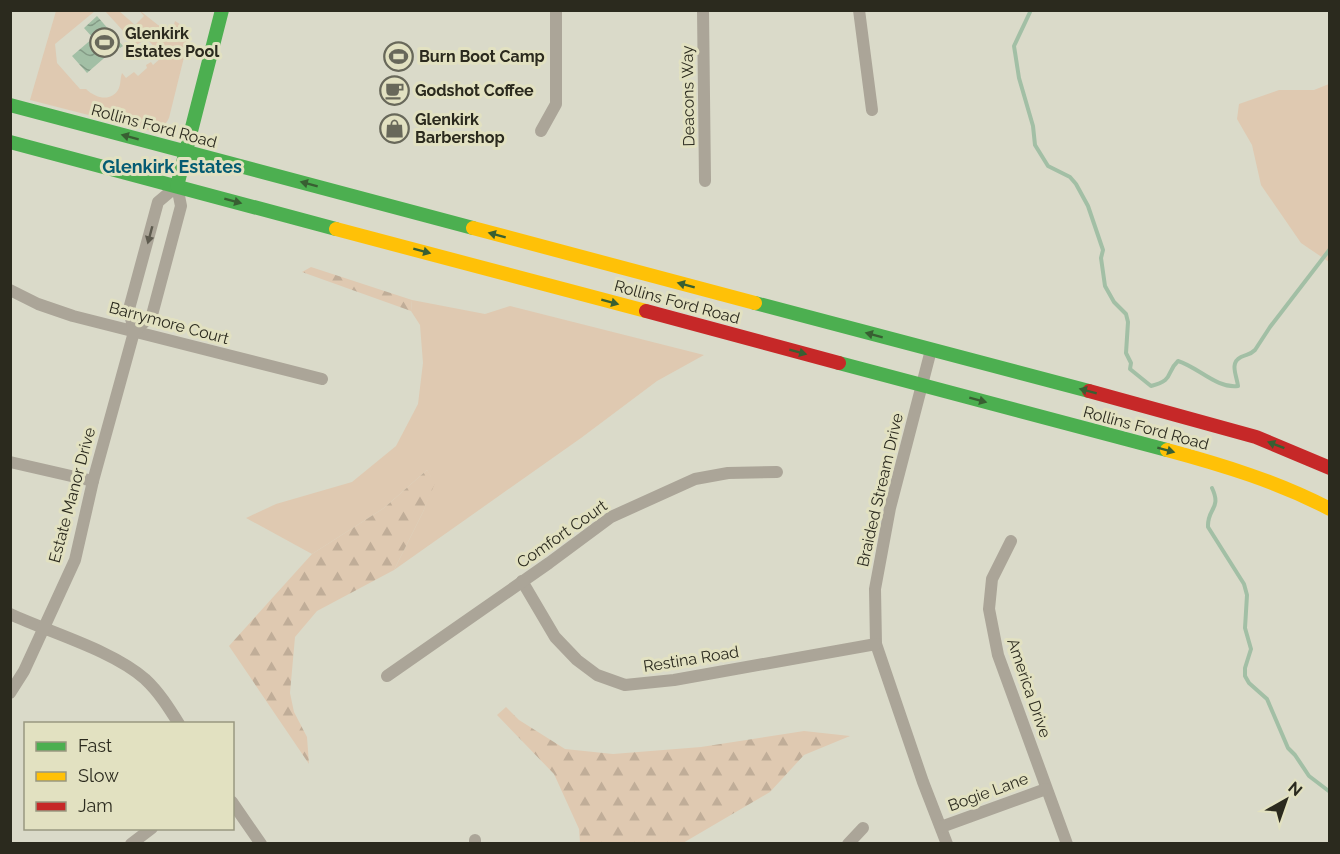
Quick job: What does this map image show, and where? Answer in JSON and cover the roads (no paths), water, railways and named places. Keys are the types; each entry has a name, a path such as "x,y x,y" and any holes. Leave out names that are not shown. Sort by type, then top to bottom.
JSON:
{"main road":[{"name":"Estate Manor Drive","path":"177,186 222,10"},
{"name":"Rollins Ford Road","path":"10,105 1234,430 1293,451 1329,468"},
{"name":"Rollins Ford Road","path":"10,142 1244,471 1291,489 1329,509"}],"street":[{"path":"541,131 556,104 556,10"},
{"name":"Deacons Way","path":"703,10 705,181"},
{"path":"859,10 872,110"},
{"name":"Estate Manor Drive","path":"10,693 24,671 75,560 93,481 134,332 129,309 158,202 177,186 182,206 152,315 134,332"},
{"name":"Barrymore Court","path":"10,290 38,304 134,332 322,379"},
{"name":"Braided Stream Drive","path":"931,350 890,508 875,590 876,644 923,782 947,843"},
{"path":"10,462 93,481"},
{"name":"Comfort Court","path":"387,676 611,517 695,479 728,473 777,472"},
{"name":"America Drive","path":"1011,541 992,579 989,609 998,656 1067,843"},
{"name":"Restina Road","path":"522,581 555,637 577,660 597,675 625,685 674,680 876,644"},
{"path":"10,614 98,651 144,678 178,722"},
{"name":"Bogie Lane","path":"941,827 1046,789"},
{"path":"234,805 261,843"},
{"path":"848,843 863,828"},
{"path":"130,843 149,830"}],"water":[{"name":"Glenkirk Estates Pool","path":"97,16 123,46 120,48 118,46 87,73 72,56 93,38 84,28"}],"waterway":[{"path":"1031,10 1014,46 1019,78 1033,126 1035,145 1048,166 1070,177 1088,206 1103,250 1101,258 1105,286 1114,302 1126,314 1128,322 1126,353 1131,363 1130,369 1151,386 1167,379 1178,361 1215,381 1238,386 1235,370 1237,360 1255,350 1330,249"},
{"path":"1212,488 1215,505 1208,521 1208,527 1244,584 1247,595 1245,628 1251,649 1245,676 1249,683 1267,699 1288,748 1309,776 1330,792"}],"place":[{"name":"Glenkirk Estates Pool","path":"104,42"},
{"name":"Burn Boot Camp","path":"398,56"},
{"name":"Godshot Coffee","path":"394,90"},
{"name":"Glenkirk Barbershop","path":"394,128"}],"district":[{"name":"Glenkirk Estates","path":"172,166"}]}
